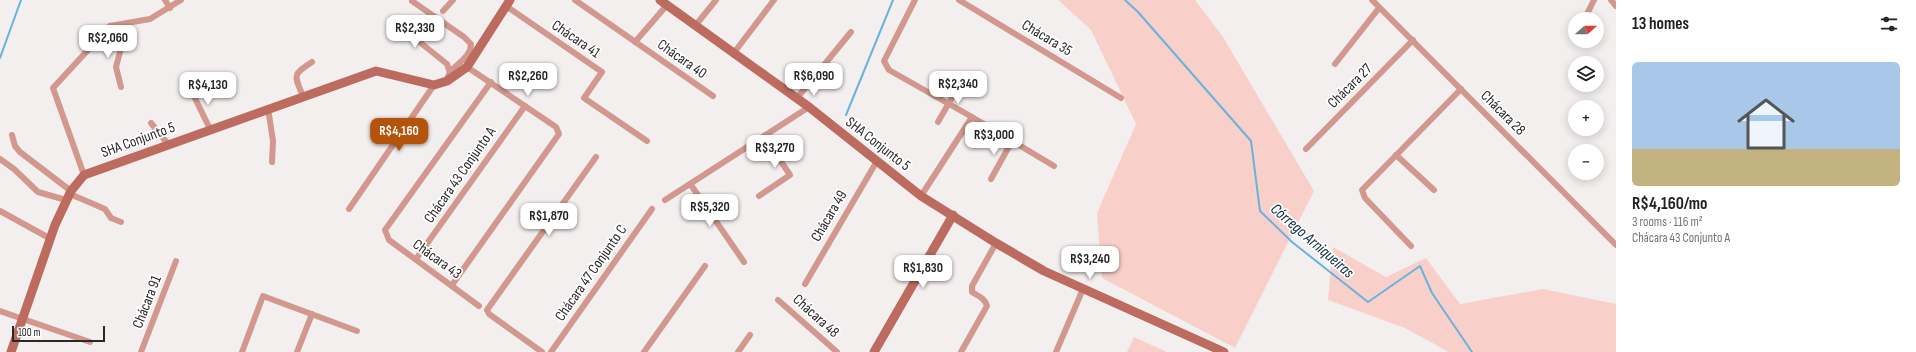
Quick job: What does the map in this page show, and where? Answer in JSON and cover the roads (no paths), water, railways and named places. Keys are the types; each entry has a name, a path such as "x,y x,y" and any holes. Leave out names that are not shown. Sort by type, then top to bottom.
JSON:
{"street":[{"path":"165,0 170,8"},
{"path":"84,175 53,88 110,26 150,20 181,0"},
{"path":"443,11 453,0"},
{"name":"Chácara 40","path":"575,0 713,96"},
{"path":"695,26 716,0"},
{"path":"733,54 774,0"},
{"path":"915,0 884,61 889,70 949,103 1054,166"},
{"name":"Chácara 28","path":"1372,0 1616,245"},
{"path":"1588,12 1594,0"},
{"path":"1611,0 1616,6"},
{"path":"412,1 464,37 471,44 466,56 448,77"},
{"name":"Chácara 40","path":"636,42 662,1"},
{"name":"SHA Conjunto 5","path":"662,1 733,54 809,107 921,196 996,243 1034,266 1224,352"},
{"name":"Chácara 35","path":"962,1 1121,98"},
{"name":"SHA Conjunto 5","path":"11,352 51,239 69,195 84,175 268,108 376,72 434,85 467,67 508,3"},
{"name":"Chácara 41","path":"508,3 602,72 584,98 647,141"},
{"path":"1335,64 1379,8"},
{"path":"391,19 447,64 448,77"},
{"path":"110,26 119,43 120,52 116,67 121,87"},
{"path":"797,98 851,32"},
{"name":"Chácara 27","path":"1306,149 1413,40"},
{"path":"303,96 296,76 298,71 312,62"},
{"path":"452,285 559,134 556,127 467,67"},
{"path":"938,122 962,80"},
{"name":"Chácara 43 Conjunto A","path":"385,230 490,82"},
{"path":"349,209 434,85"},
{"path":"1411,246 1365,198 1362,192 1364,186 1461,89"},
{"path":"191,90 210,129"},
{"name":"Chácara 43 Conjunto A","path":"416,259 525,106"},
{"path":"666,200 809,107"},
{"path":"268,108 273,141 272,162"},
{"path":"921,196 972,117"},
{"path":"151,123 168,144"},
{"path":"12,135 15,146 20,152 69,195"},
{"path":"759,196 790,175 764,136"},
{"path":"991,179 1012,141"},
{"path":"1396,155 1434,190"},
{"path":"542,352 489,314 488,308 596,157"},
{"path":"0,159 38,192 69,195 105,209 111,218 121,222"},
{"name":"Chácara 49","path":"805,284 877,161"},
{"path":"691,185 744,262"},
{"name":"Chácara 47 Conjunto C","path":"551,352 652,209"},
{"path":"0,210 51,239"},
{"path":"874,352 953,216"},
{"name":"Chácara 43","path":"385,230 389,240 479,306"},
{"path":"961,352 987,306 982,298 972,292 972,286 996,243"},
{"name":"Chácara 91","path":"141,352 176,261"},
{"path":"644,352 704,266"},
{"path":"1056,352 1083,289"},
{"path":"242,352 264,296 357,331"},
{"name":"Chácara 48","path":"778,300 837,352"},
{"path":"0,311 90,342"},
{"path":"297,352 312,314"},
{"path":"738,352 750,335"}],"waterway":[{"path":"0,58 21,0"},
{"path":"846,115 893,0"},
{"name":"Córrego Arniqueiras","path":"1125,0 1138,12 1251,141 1260,211 1292,242 1368,302 1420,266 1432,293 1472,352"}]}
